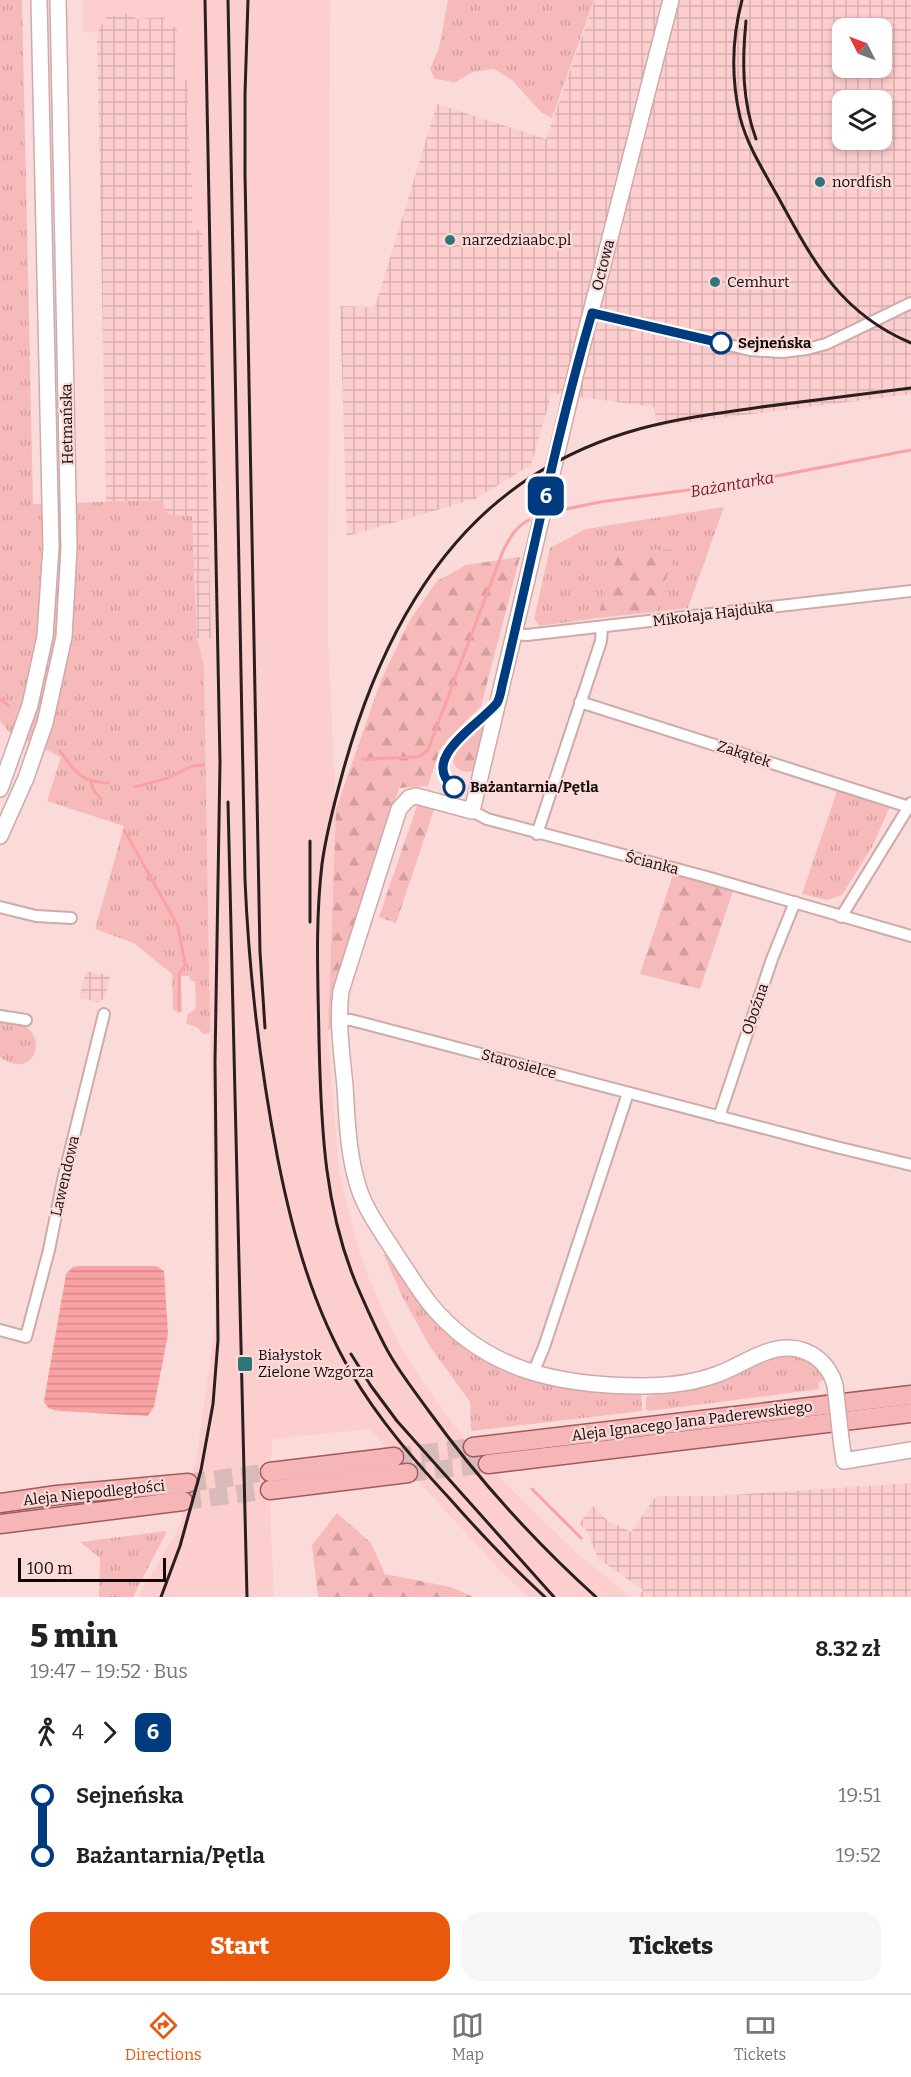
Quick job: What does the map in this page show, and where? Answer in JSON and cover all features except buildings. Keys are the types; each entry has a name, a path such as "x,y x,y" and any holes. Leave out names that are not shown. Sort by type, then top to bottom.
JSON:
{"main road":[{"name":"Aleja Ignacego Jana Paderewskiego","path":"473,1447 911,1395"},
{"name":"Aleja Ignacego Jana Paderewskiego","path":"488,1464 911,1413"},
{"path":"394,1457 270,1481 408,1473"},
{"name":"Aleja Niepodległości","path":"0,1503 57,1495 188,1483"},
{"path":"0,1494 57,1495"},
{"name":"Aleja Niepodległości","path":"0,1524 183,1501"},
{"path":"0,1531 42,1519"}],"street":[{"name":"Hetmańska","path":"0,789 30,705 45,636 51,547 39,0"},
{"name":"Hetmańska","path":"0,836 26,778 45,723 64,638 68,558 58,0"},
{"name":"Octowa","path":"472,811 575,376 671,0"},
{"path":"40,98 60,96"},
{"path":"592,313 750,350 782,352 826,344 911,303"},
{"name":"Mikołaja Hajduka","path":"514,634 527,635 602,627 911,591"},
{"path":"537,834 601,641 602,627"},
{"name":"Zakątek","path":"580,702 910,805"},
{"path":"8,771 26,778"},
{"name":"Ścianka","path":"340,1020 341,991 399,809 409,798 416,796 472,811 487,819 537,834 703,876 911,936"},
{"path":"841,917 910,805"},
{"name":"Oboźna","path":"719,1117 772,958 795,902"},
{"path":"0,907 36,916 71,918"},
{"name":"Lawendowa","path":"0,1330 26,1337 50,1250 63,1180 104,1014"},
{"path":"0,1016 26,1020"},
{"path":"340,1020 348,1132 359,1191 374,1221 431,1305 450,1324 486,1352 533,1373 564,1381 586,1384 668,1385 717,1374 770,1351 789,1348 807,1352 817,1357 831,1374 835,1385 844,1461 911,1450"},
{"name":"Starosielce","path":"340,1020 351,1020 911,1165"},
{"path":"533,1373 544,1347 628,1093"}],"shaded area":[{"path":"82,0 330,0 328,639 336,809 328,1037 339,1171 358,1247 370,1282 399,1345 422,1381 454,1425 502,1480 573,1550 631,1597 528,1597 502,1572 370,1429 272,1439 270,1508 274,1597 138,1597 180,1526 197,1454 215,1326 204,666 197,638 211,637 202,232 192,230 192,184 187,111 189,99 187,80 175,81 177,27 166,27 165,17 137,19 128,13 106,17 97,33 82,31"},
{"path":"595,0 911,0 911,394 657,426 654,407 552,393 531,465 475,499 347,536 340,306 375,307 437,104 546,139"},
{"path":"128,13 137,19 165,17 166,27 177,27 175,80 187,80 192,230 202,231 211,638 197,638 195,574 160,500 106,502 97,33 106,17"},
{"path":"86,971 110,976 105,998 98,1002 79,998"},
{"path":"156,1266 164,1271 168,1334 154,1407 148,1416 57,1411 45,1404 66,1274 73,1267"},
{"path":"911,1483 911,1597 638,1597 643,1590 598,1558 587,1531 579,1524 593,1506 608,1521 631,1532 656,1496 717,1496"}],"green space":[{"path":"0,0 22,0 33,504 161,500 169,515 192,516 197,638 204,666 210,1033 203,1034 198,1028 186,1023 188,1014 196,1009 195,981 188,976 181,976 182,1012 173,1010 172,974 134,943 95,929 124,826 47,801 61,757 9,732 0,721"},
{"path":"448,0 594,0 552,118 541,112 512,80 494,69 473,72 455,82 435,79 430,69 439,48"},
{"path":"724,507 688,608 655,612 676,549 619,553 597,618 540,626 534,619 550,548 586,529"},
{"path":"676,549 655,612 597,618 618,553"},
{"path":"520,557 481,706 439,751 428,786 399,788 337,989 332,1009 332,1027 328,1031 336,809 381,680 410,620 437,581 466,565"},
{"path":"489,719 475,769 468,772 459,770 453,761 457,748"},
{"path":"837,791 889,809 872,847 842,895 827,900 802,894"},
{"path":"418,803 435,807 396,923 379,917"},
{"path":"673,875 733,891 700,989 640,974"},
{"path":"0,1022 22,1025 31,1032 36,1047 29,1061 21,1064 12,1063 0,1057"},
{"path":"384,1255 387,1255 420,1302 510,1371 549,1385 584,1390 641,1392 642,1411 471,1431 470,1402 429,1345 402,1296"},
{"path":"782,1355 802,1358 817,1368 825,1379 818,1383 820,1389 649,1411 646,1409 648,1396 694,1390 693,1387"},
{"path":"337,1513 371,1543 385,1574 451,1587 473,1597 318,1597 312,1545"},
{"path":"167,1531 133,1597 99,1597 100,1558 80,1542"}],"waterway":[{"name":"Bażantarka","path":"552,512 600,502 746,482 911,450"},
{"name":"Bażantarka","path":"362,759 419,757 428,750 503,551 516,529 529,520"},
{"name":"Bażantarka","path":"0,699 9,706"},
{"name":"Bażantarka","path":"60,751 70,765 84,778 108,783"},
{"name":"Bażantarka","path":"135,787 168,778 192,766 204,765"},
{"path":"91,782 93,789 101,799"},
{"path":"124,830 178,926 185,965 179,974 179,1011"},
{"path":"532,1489 581,1538"}],"tunnel":[{"path":"394,1457 473,1447"},
{"path":"408,1473 488,1464"},
{"path":"188,1483 270,1472"},
{"path":"183,1501 270,1490"}],"railway":[{"path":"161,1597 180,1546 201,1470 213,1404 218,1340 215,1062 220,762 205,0"},
{"path":"228,0 245,880 256,1020 278,1160 290,1216 315,1297 338,1349 362,1391 423,1469 496,1549 545,1597"},
{"path":"248,0 245,175 260,952 265,1028"},
{"path":"742,0 736,29 735,88 743,127 756,157 803,241 830,282 865,316 886,331 911,343"},
{"path":"746,21 744,81 751,125 756,139"},
{"path":"596,1597 550,1554 507,1508 466,1460 408,1383 371,1318 349,1264 339,1233 327,1170 320,1073 318,908 324,853 336,797 370,689 410,608 435,570 463,535 495,504 531,477 587,447 642,428 699,416 911,388"},
{"path":"228,802 247,1597"},
{"path":"310,841 310,922"},
{"path":"351,1354 397,1421 554,1597"}],"bus line":[{"name":"6","path":"454,787 444,777 443,764 446,756 452,746 498,701 592,313 721,343"}],"place":[{"name":"nordfish","path":"820,182"},
{"name":"narzedziaabc.pl","path":"450,240"},
{"name":"Cemhurt","path":"715,282"},
{"name":"Sejneńska","path":"721,343"},
{"name":"Bażantarnia/Pętla","path":"454,787"},
{"name":"Białystok Zielone Wzgórza","path":"245,1364"}]}
